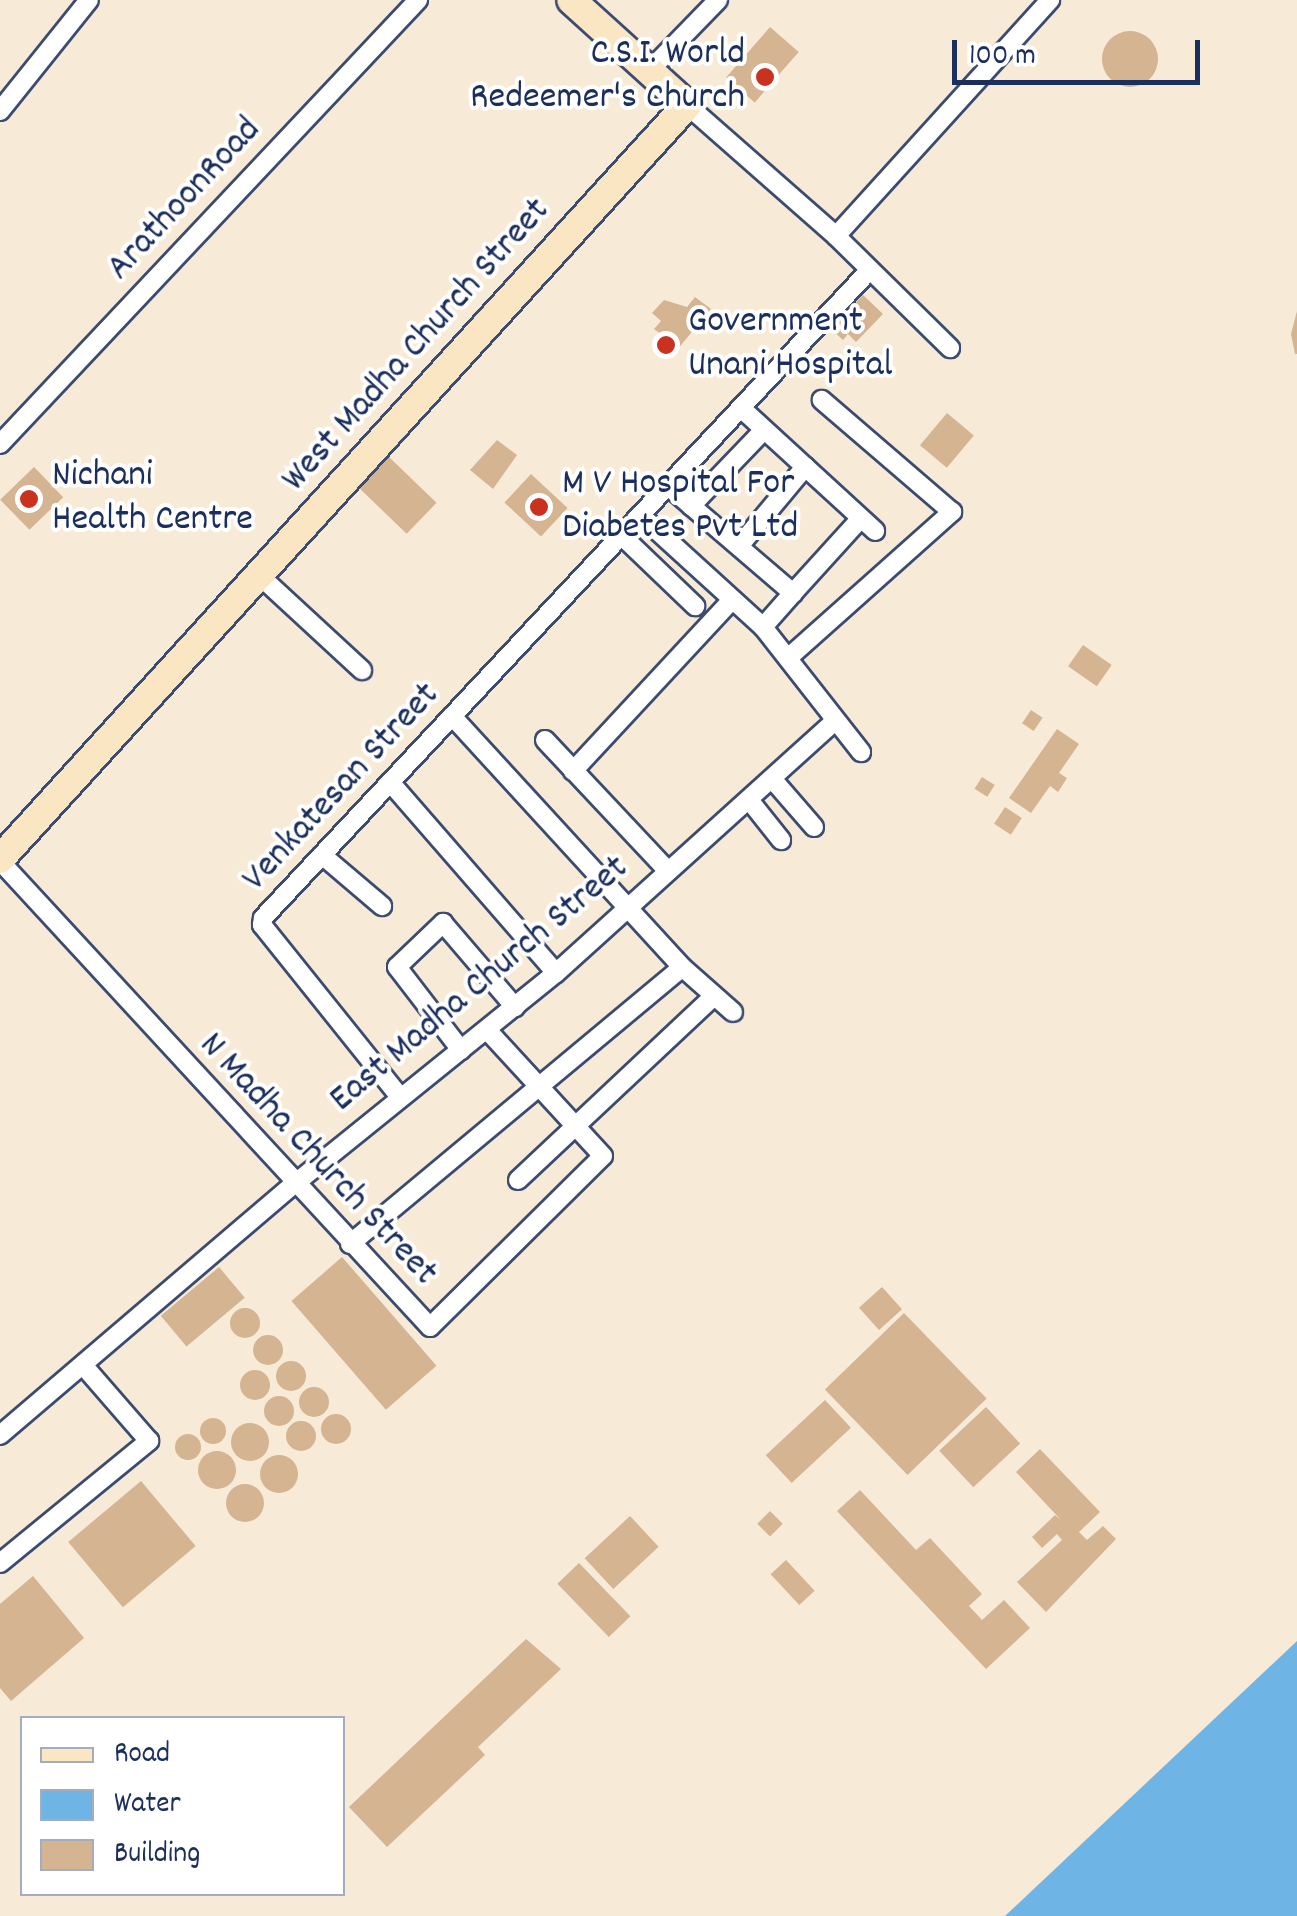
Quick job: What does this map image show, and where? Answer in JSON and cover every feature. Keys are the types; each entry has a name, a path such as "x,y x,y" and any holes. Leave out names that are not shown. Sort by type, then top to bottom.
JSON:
{"main road":[{"path":"571,0 687,105"},
{"name":"West Madha Church Street","path":"0,860 687,105"}],"street":[{"path":"0,111 89,0"},
{"name":"ArathoonRoad","path":"3,435 418,0"},
{"path":"649,71 718,0"},
{"path":"836,236 1050,0"},
{"path":"687,105 836,236 868,272 950,348"},
{"name":"Venkatesan Street","path":"400,1098 262,924 322,855 868,272"},
{"path":"788,658 952,512 822,400"},
{"path":"742,408 868,524 793,593 763,628"},
{"path":"691,506 764,430"},
{"path":"740,544 805,467"},
{"path":"668,486 793,593"},
{"path":"640,515 763,628 833,723 860,752"},
{"path":"622,535 695,606"},
{"path":"260,576 362,670"},
{"path":"573,772 732,600"},
{"path":"452,716 682,968 733,1012"},
{"name":"East Madha Church Street","path":"0,1435 292,1186 556,973 666,868 774,781 833,723"},
{"path":"545,740 666,868"},
{"path":"774,781 814,827"},
{"path":"390,782 556,973"},
{"path":"750,800 782,840"},
{"path":"322,855 382,906"},
{"name":"N Madha Church Street","path":"0,860 292,1186 430,1328 603,1156 487,1030"},
{"path":"461,1050 398,966 442,924 515,1007"},
{"path":"350,1244 682,968"},
{"path":"518,1180 578,1128 714,996"},
{"path":"0,1563 149,1441 84,1365"}],"water":[{"path":"1297,1641 1297,1916 1005,1916"}],"building":[{"path":"770,27 799,52 755,102 726,78"},
{"path":"1130,31 1150,39 1158,59 1150,79 1130,87 1110,79 1102,59 1110,39"},
{"path":"863,295 883,314 856,342 848,334 843,340 831,329"},
{"path":"695,297 711,309 671,357 656,344 663,336 654,329 661,321 652,313 664,300 687,307"},
{"path":"1297,311 1297,354 1295,354 1291,334"},
{"path":"947,413 974,435 947,468 920,445"},
{"path":"497,440 517,455 493,489 470,470"},
{"path":"389,457 436,503 407,534 359,488"},
{"path":"34,467 63,497 29,530 0,500"},
{"path":"531,474 568,508 541,537 504,503"},
{"path":"1083,645 1112,665 1097,686 1068,666"},
{"path":"1031,710 1043,718 1034,731 1022,723"},
{"path":"1057,729 1079,744 1059,773 1067,778 1058,792 1050,786 1031,813 1009,798"},
{"path":"982,777 995,785 987,797 975,789"},
{"path":"1005,807 1022,818 1011,835 994,824"},
{"path":"342,1257 436,1366 386,1410 291,1301"},
{"path":"219,1267 245,1298 186,1346 161,1316"},
{"path":"882,1287 902,1309 879,1330 859,1308"},
{"path":"245,1308 256,1312 260,1323 256,1334 245,1338 234,1334 230,1323 234,1312"},
{"path":"904,1313 987,1399 908,1475 825,1389"},
{"path":"268,1335 279,1339 283,1350 279,1361 268,1365 257,1361 253,1350 257,1339"},
{"path":"291,1361 305,1370 306,1376 297,1390 291,1391 277,1382 276,1376 285,1362"},
{"path":"255,1370 266,1374 270,1385 266,1396 255,1400 244,1396 240,1385 244,1374"},
{"path":"314,1387 325,1391 329,1402 325,1413 314,1417 303,1413 299,1402 303,1391"},
{"path":"279,1396 290,1400 294,1411 290,1422 279,1426 268,1422 264,1411 268,1400"},
{"path":"825,1400 851,1428 792,1483 766,1455"},
{"path":"986,1407 1020,1444 973,1487 939,1451"},
{"path":"336,1414 350,1423 351,1429 342,1443 336,1444 322,1435 321,1429 330,1415"},
{"path":"213,1418 222,1422 226,1431 222,1440 213,1444 204,1440 200,1431 204,1422"},
{"path":"301,1421 312,1425 316,1436 312,1447 301,1451 290,1447 286,1436 290,1425"},
{"path":"250,1423 264,1428 269,1442 264,1456 250,1461 236,1456 231,1442 236,1428"},
{"path":"188,1434 197,1438 201,1447 197,1456 188,1460 179,1456 175,1447 179,1438"},
{"path":"1040,1449 1100,1512 1079,1532 1087,1540 1103,1526 1116,1539 1046,1612 1017,1582 1062,1540 1057,1534 1042,1548 1032,1537 1055,1515 1061,1520 1016,1472"},
{"path":"217,1451 231,1456 236,1470 231,1484 217,1489 203,1484 198,1470 203,1456"},
{"path":"279,1455 293,1460 298,1474 293,1488 279,1493 265,1488 260,1474 265,1460"},
{"path":"141,1481 196,1546 123,1607 68,1542"},
{"path":"245,1484 259,1489 264,1503 259,1517 245,1522 231,1517 226,1503 231,1489"},
{"path":"860,1490 916,1550 930,1538 982,1594 969,1606 982,1620 1004,1600 1030,1628 986,1669 837,1511"},
{"path":"770,1511 783,1524 770,1536 757,1524"},
{"path":"630,1516 659,1547 613,1589 585,1558"},
{"path":"786,1560 815,1591 799,1605 771,1574"},
{"path":"579,1563 630,1616 609,1637 557,1584"},
{"path":"33,1576 84,1638 11,1701 0,1688 0,1604"},
{"path":"526,1639 561,1669 478,1747 485,1755 387,1847 349,1807"}],"place":[{"name":"C.S.I. World Redeemer's Church","path":"765,77"},
{"name":"Government Unani Hospital","path":"666,345"},
{"name":"Nichani Health Centre","path":"29,499"},
{"name":"M V Hospital For Diabetes Pvt Ltd","path":"539,507"}]}
